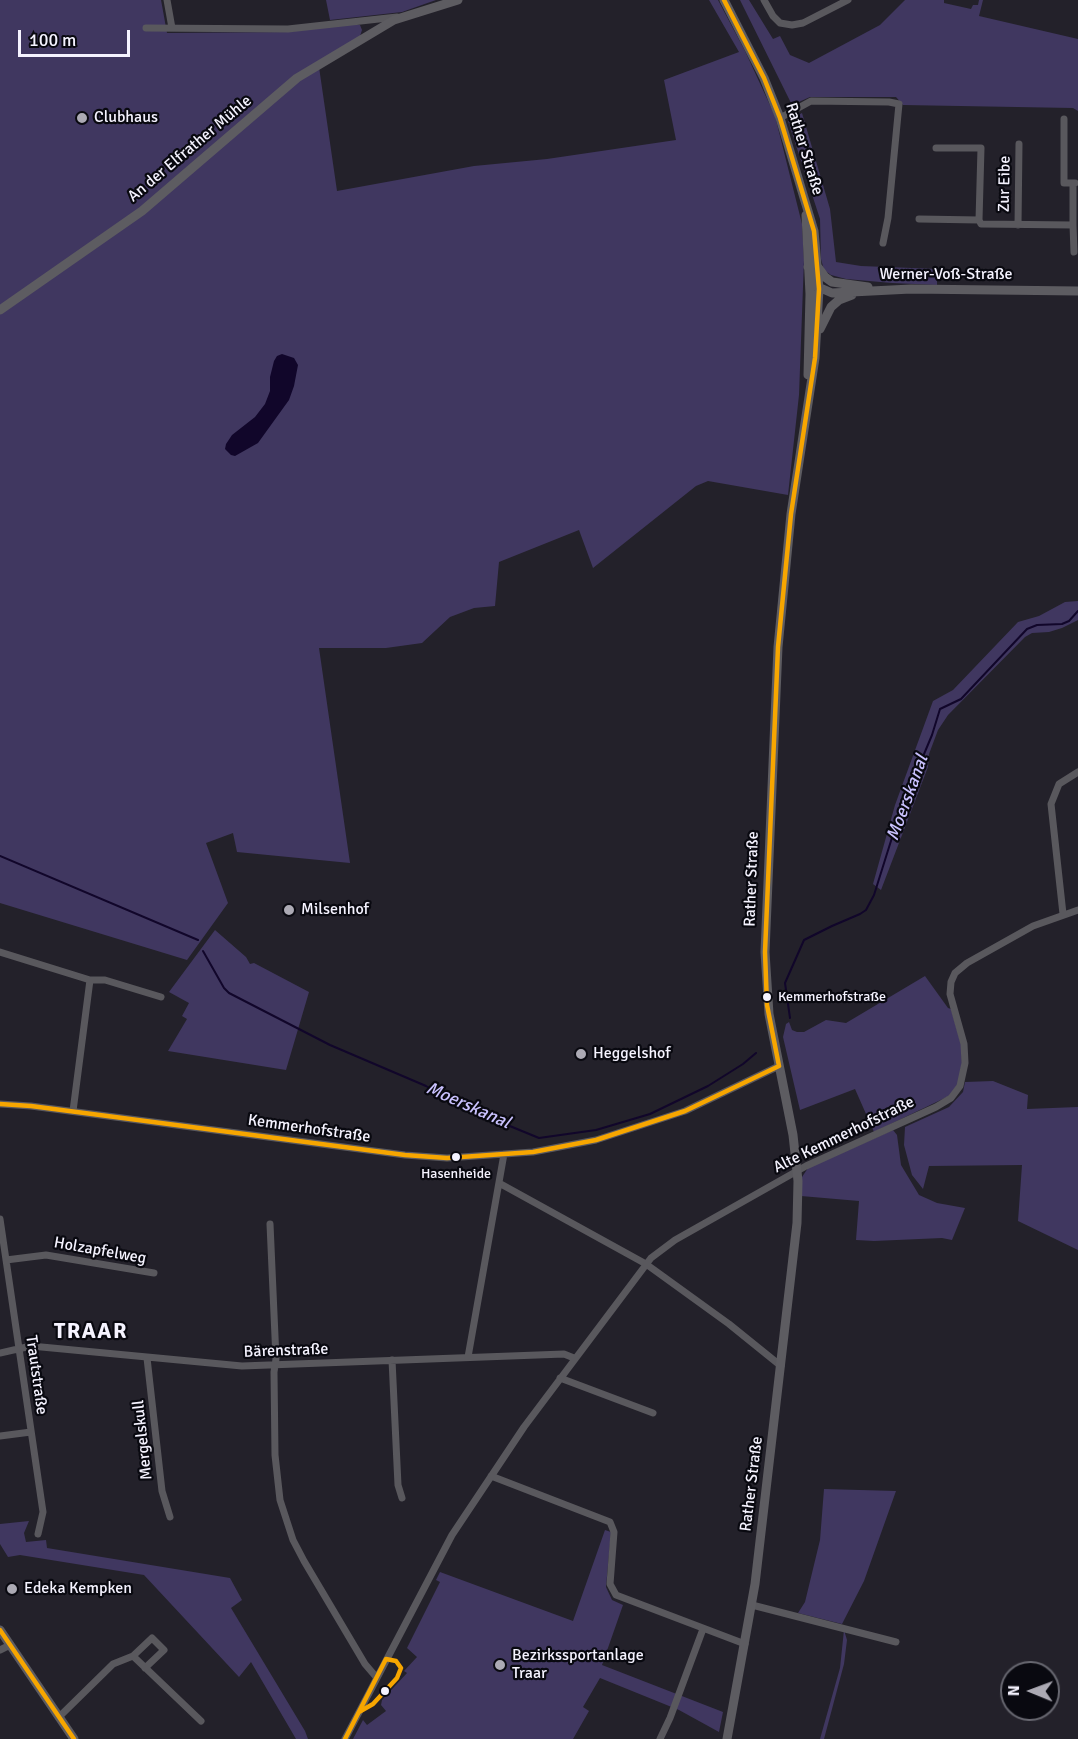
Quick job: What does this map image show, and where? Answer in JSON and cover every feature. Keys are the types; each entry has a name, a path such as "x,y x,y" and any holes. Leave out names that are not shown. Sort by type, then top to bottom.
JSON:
{"street":[{"path":"167,0 172,28"},
{"name":"An der Elfrather Mühle","path":"146,28 288,29 402,16 458,0"},
{"name":"Rather Straße","path":"724,0 764,78 780,118 806,211 816,288 817,337 791,514 778,647 767,873 765,979 769,1014 791,1119 797,1171 796,1230 752,1605 727,1739"},
{"path":"764,0 780,23 792,25 803,23 848,0"},
{"name":"An der Elfrather Mühle","path":"0,310 149,205 289,84 402,16"},
{"path":"780,118 811,101 898,104 888,218 883,243"},
{"path":"1064,119 1064,183 1076,183 1074,252"},
{"name":"Zur Eibe","path":"1018,225 1019,144"},
{"name":"Zur Eibe","path":"936,148 981,148 979,220 981,224 1073,225"},
{"name":"Zur Eibe","path":"920,219 979,220"},
{"path":"812,265 832,282"},
{"path":"816,288 824,281 879,290"},
{"name":"Rather Straße","path":"808,392 816,288"},
{"name":"Werner-Voß-Straße","path":"816,288 832,293 879,290 1078,291"},
{"name":"Rather Straße","path":"817,337 826,314 838,300 879,290"},
{"path":"1063,914 1051,804 1059,784 1078,772"},
{"name":"Alte Kemmerhofstraße","path":"345,1739 446,1545 524,1427 655,1253 797,1171 951,1098 960,1086 965,1063 963,1037 950,994 951,982 955,973 967,963 1033,926 1078,909"},
{"path":"0,952 90,980 105,980 161,997"},
{"path":"73,1112 90,980"},
{"name":"Kemmerhofstraße","path":"0,1104 424,1158 447,1158 533,1152 596,1140 685,1112 779,1066"},
{"path":"468,1357 504,1154"},
{"path":"499,1183 646,1264 729,1324 781,1366"},
{"name":"Trautstraße","path":"0,1219 43,1512 38,1534"},
{"path":"270,1224 276,1359 274,1372 275,1455 280,1500 286,1521 304,1561 365,1664 377,1678"},
{"name":"Holzapfelweg","path":"6,1260 51,1255 154,1274"},
{"name":"Bärenstraße","path":"0,1353 31,1346 222,1366 564,1354 574,1358"},
{"name":"Mergelskull","path":"147,1358 162,1491 170,1517"},
{"path":"392,1360 398,1485 402,1498"},
{"path":"560,1378 653,1413"},
{"path":"0,1436 31,1432"},
{"path":"491,1476 610,1522 614,1532 610,1579 613,1592 624,1599 745,1644"},
{"path":"752,1605 896,1642"},
{"path":"660,1739 703,1629"},
{"path":"0,1630 74,1739"},
{"path":"59,1717 113,1664 133,1656 152,1638 164,1650 145,1668"},
{"path":"0,1650 10,1645"},
{"path":"133,1656 201,1721"}],"shaded area":[{"path":"0,0 161,0 167,33 287,32 360,25 362,30 360,36 319,67 337,191 474,166 547,159 676,140 664,80 739,52 709,0 718,0 775,116 802,224 804,260 799,395 788,495 708,481 696,486 593,568 579,530 499,562 495,606 474,608 450,617 422,643 386,648 319,648 350,863 237,852 233,833 206,843 228,903 187,960 0,903"},
{"path":"326,0 436,0 402,12 330,20"},
{"path":"740,0 749,0 773,39 780,36 790,55 809,63 880,25 905,0 944,0 944,3 971,9 973,5 978,5 979,0 983,0 979,16 1078,39 1078,111 1073,108 903,105 896,97 810,97 792,105"},
{"path":"802,113 830,209 836,262 861,266 937,269 937,285 846,279 831,275 824,270 821,259 820,219 788,121"},
{"path":"282,354 294,358 298,365 289,400 258,443 235,456 231,455 225,449 226,444 232,435 255,417 265,404 270,391 270,377 274,361"},
{"path":"1078,601 1078,620 1062,628 1049,632 1032,633 1025,637 948,715 938,730 929,754 928,767 881,890 873,884 895,805 933,701 953,690 1018,622 1039,616 1065,602"},
{"path":"215,930 246,957 250,964 254,963 309,992 286,1070 168,1051 187,1019 182,1016 189,1003 169,992"},
{"path":"925,976 951,1009 961,1044 962,1063 958,1084 949,1096 874,1132 855,1089 800,1110 783,1037 786,1024 789,1022 792,1030 804,1032 826,1020 846,1023"},
{"path":"993,1081 1028,1095 1027,1109 1078,1107 1078,1250 1018,1221 1022,1165 929,1166 923,1189 912,1175 904,1145 905,1127 949,1107 963,1092 965,1082"},
{"path":"893,1130 897,1135 901,1165 919,1195 937,1203 965,1208 952,1240 942,1238 856,1240 859,1201 801,1196 802,1177 808,1168"},
{"path":"824,1489 896,1491 864,1581 842,1624 798,1613 805,1602 820,1540"},
{"path":"29,1521 24,1533 26,1542 46,1540 47,1548 230,1578 242,1600 231,1608 308,1739 296,1739 251,1662 239,1677 144,1575 20,1555 8,1557 0,1544 0,1524"},
{"name":"Bezirkssportanlage Traar","path":"605,1530 611,1532 606,1587 612,1600 623,1605 602,1665 723,1712 719,1732 679,1710 600,1678 583,1707 589,1711 573,1739 353,1739 363,1720 367,1725 386,1711 381,1705 382,1700 407,1673 404,1671 417,1657 407,1648 440,1582 436,1580 440,1572 573,1621"},
{"path":"844,1630 847,1640 844,1664 824,1739 820,1739 840,1668"}],"waterway":[{"name":"Moerskanal","path":"790,1018 785,983 804,940 860,914 866,910 874,895 901,809 932,735 940,709 961,699 1027,629 1037,625 1062,624 1069,621 1078,611"},
{"name":"Moerskanal","path":"0,856 198,940"},
{"name":"Moerskanal","path":"203,951 229,993 330,1045 426,1086 461,1106 539,1138 596,1130 650,1114 708,1086 756,1053"}],"transit line":[{"path":"724,0 764,78 780,118 814,231 819,289 815,358 791,514 778,647 765,952 767,1005 779,1066"},
{"path":"0,1104 31,1106 405,1155 447,1158 533,1152 596,1140 685,1111 779,1066"},
{"path":"0,1630 74,1739"},
{"path":"345,1739 386,1659 396,1661 401,1668 397,1678 373,1704 359,1712"}],"place":[{"name":"Clubhaus","path":"82,118"},
{"name":"Milsenhof","path":"289,910"},
{"name":"Kemmerhofstraße","path":"767,997"},
{"name":"Heggelshof","path":"581,1054"},
{"name":"Hasenheide","path":"456,1157"},
{"name":"Edeka Kempken","path":"12,1589"},
{"name":"Bezirkssportanlage Traar","path":"500,1665"}],"district":[{"name":"TRAAR","path":"91,1332"}]}
